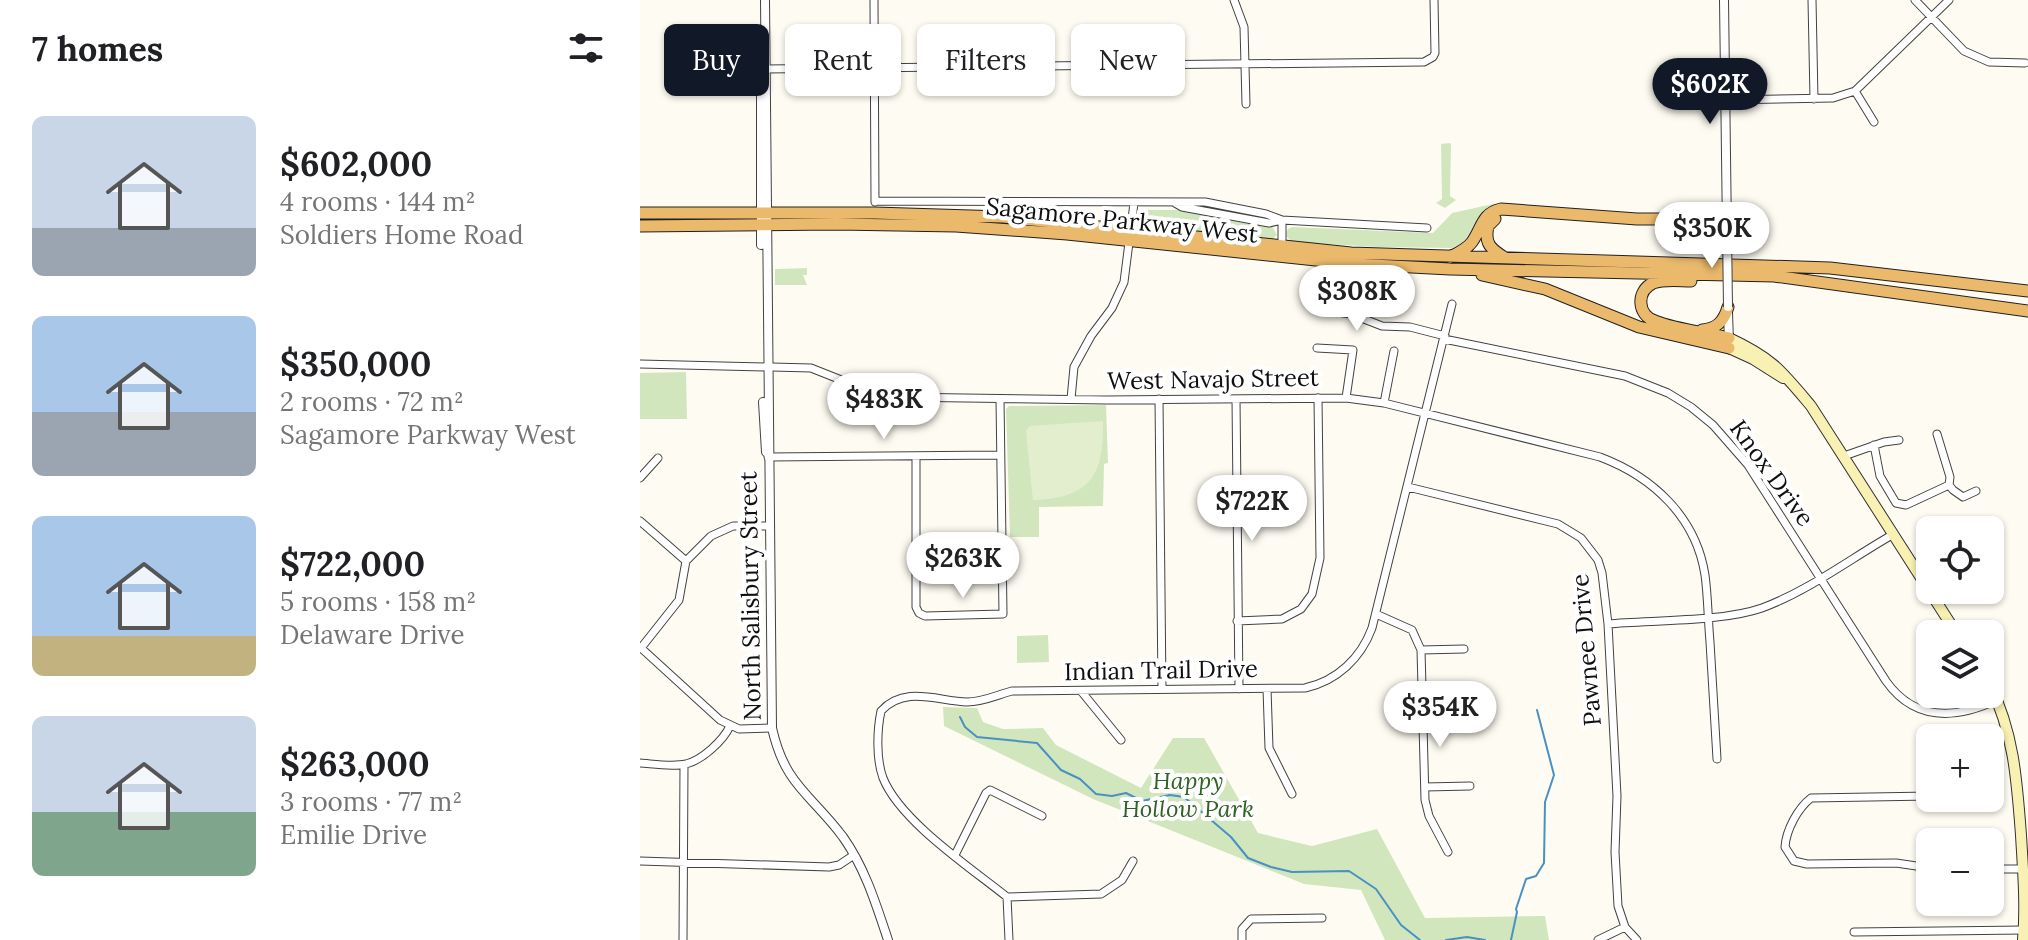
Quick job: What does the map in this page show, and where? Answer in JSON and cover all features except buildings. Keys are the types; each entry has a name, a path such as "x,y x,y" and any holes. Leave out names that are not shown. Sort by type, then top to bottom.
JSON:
{"highway":[{"name":"Sagamore Parkway West","path":"640,226 875,207 1036,219 1130,236 1354,264 1509,260 1830,268 2028,291"},
{"path":"1450,263 1472,242 1483,220 1501,209 1727,222"},
{"name":"Sagamore Parkway West","path":"640,213 956,226 1130,236 1450,263 1736,275 1832,283 2028,311"},
{"path":"1509,260 1491,250 1486,236 1488,226 1500,216 1510,214 1653,225 1727,222"},
{"path":"1450,263 1520,282 1625,322 1729,343"},
{"path":"1729,343 1697,330 1648,318 1641,308 1641,295 1657,282 1736,275"},
{"path":"1697,330 1715,328 1728,307"}],"main road":[{"path":"1729,343 1795,386 1811,406 1948,620"},
{"path":"2000,708 2015,763 2023,869 2024,935"}],"street":[{"name":"North Salisbury Street","path":"765,0 765,24"},
{"path":"874,0 874,24"},
{"path":"1234,0 1244,27 1246,104"},
{"path":"901,68 1424,62 1435,53 1434,0"},
{"path":"1724,0 1729,343"},
{"path":"1812,0 1814,99"},
{"path":"1915,0 1964,51 1989,62 2025,63"},
{"path":"1726,100 1833,98 1855,91 1949,0"},
{"path":"1855,91 1874,122"},
{"name":"North Salisbury Street","path":"761,96 772,728 792,780 832,824 854,855 868,883 888,940"},
{"path":"874,96 875,207 1037,201 1175,203 1259,222 1282,220 1427,228"},
{"path":"1036,219 1037,201"},
{"path":"1071,399 1074,367 1091,336 1112,308 1126,273 1134,203"},
{"path":"1282,220 1282,248"},
{"name":"Knox Drive","path":"1321,287 1322,306 1330,311 1351,314 1382,326 1410,327 1444,338 1625,376 1668,393 1691,407 1713,425 1748,465 1886,681 1905,701 1916,705"},
{"name":"Indian Trail Drive","path":"1007,897 909,816 884,779 880,767 881,711 899,697 930,696 968,702 1012,691 1305,688 1335,676 1366,643 1376,614 1452,304"},
{"path":"1317,348 1353,350 1346,398"},
{"path":"1384,403 1394,351"},
{"path":"640,364 766,368"},
{"name":"West Navajo Street","path":"766,368 819,370 874,393 894,397 1346,398 1384,403 1600,457 1647,481 1681,516 1696,545 1705,577 1717,759"},
{"path":"1237,621 1282,619 1301,609 1312,594 1320,558 1318,398"},
{"path":"916,456 916,607 919,613 925,616 1003,614 1000,399"},
{"path":"1159,399 1162,689"},
{"path":"1236,399 1239,689"},
{"path":"1937,434 1950,477 1949,485 1963,497 1976,491"},
{"path":"1844,456 1899,440"},
{"path":"1874,445 1880,476 1899,505 1906,505 1949,485"},
{"path":"768,457 1000,455"},
{"path":"640,478 658,458"},
{"name":"Pawnee Drive","path":"1408,487 1558,524 1591,548 1598,560 1608,624 1617,796 1615,867 1618,906 1625,927"},
{"path":"640,521 686,561"},
{"path":"769,526 723,529 711,536 686,561 679,600 640,648 730,726 750,730 772,728"},
{"path":"1608,624 1735,614 1762,608 1892,535"},
{"path":"1376,614 1406,625 1412,630 1421,650 1425,787 1429,816 1448,852"},
{"path":"1421,650 1464,649"},
{"path":"1267,689 1269,748 1292,794"},
{"path":"1081,691 1121,740"},
{"name":"Knox Drive","path":"1925,708 1943,714 1978,708"},
{"path":"640,763 684,765 716,744 730,726"},
{"path":"683,940 684,765"},
{"path":"1425,787 1470,786"},
{"path":"955,855 990,790 1042,816"},
{"path":"1916,796 1811,798 1802,806 1785,847 1794,861 1807,864 1896,863 1916,866"},
{"path":"640,861 829,867 839,865 854,855"},
{"path":"1009,940 1007,897 1101,894 1122,880 1133,861"},
{"path":"2004,869 2023,869"},
{"path":"1242,940 1242,929 1251,919 1322,918"},
{"path":"1598,940 1625,927 1637,940"},
{"path":"1854,932 2024,935"}],"green space":[{"path":"1449,143 1450,196 1456,200 1445,208 1436,203 1442,199 1441,144"},
{"path":"1493,204 1480,216 1465,240 1452,248 1292,242 1285,235 1292,227 1433,233 1452,213"},
{"path":"1146,210 1188,210 1272,226 1277,235 1271,240 1145,225 1140,217"},
{"path":"807,268 807,275 803,275 807,285 775,285 775,269"},
{"path":"686,372 687,419 640,419 640,373"},
{"path":"1106,405 1108,463 1104,464 1103,506 1039,507 1039,537 1010,537 1006,409 1009,406"},
{"path":"1103,421 1100,456 1090,480 1068,495 1033,500 1026,431 1030,426"},
{"path":"1048,635 1049,662 1017,663 1017,636"},
{"name":"Happy Hollow Park","path":"943,707 977,708 983,722 1003,729 1043,728 1056,745 1141,788 1173,738 1204,738 1258,833 1312,846 1377,829 1425,918 1545,916 1549,940 1385,940 1361,890 1304,884 1093,799 944,726"}],"waterway":[{"path":"1511,940 1516,909 1526,879 1536,876 1544,863 1545,802 1554,775 1537,710"},
{"path":"960,717 965,727 977,737 1037,743 1061,770 1080,779 1096,794 1112,796 1126,793 1142,801 1170,795 1184,797 1231,837 1248,858 1292,872 1349,871 1376,889 1401,925 1420,940"},
{"path":"1446,940 1467,937 1485,940"}]}
